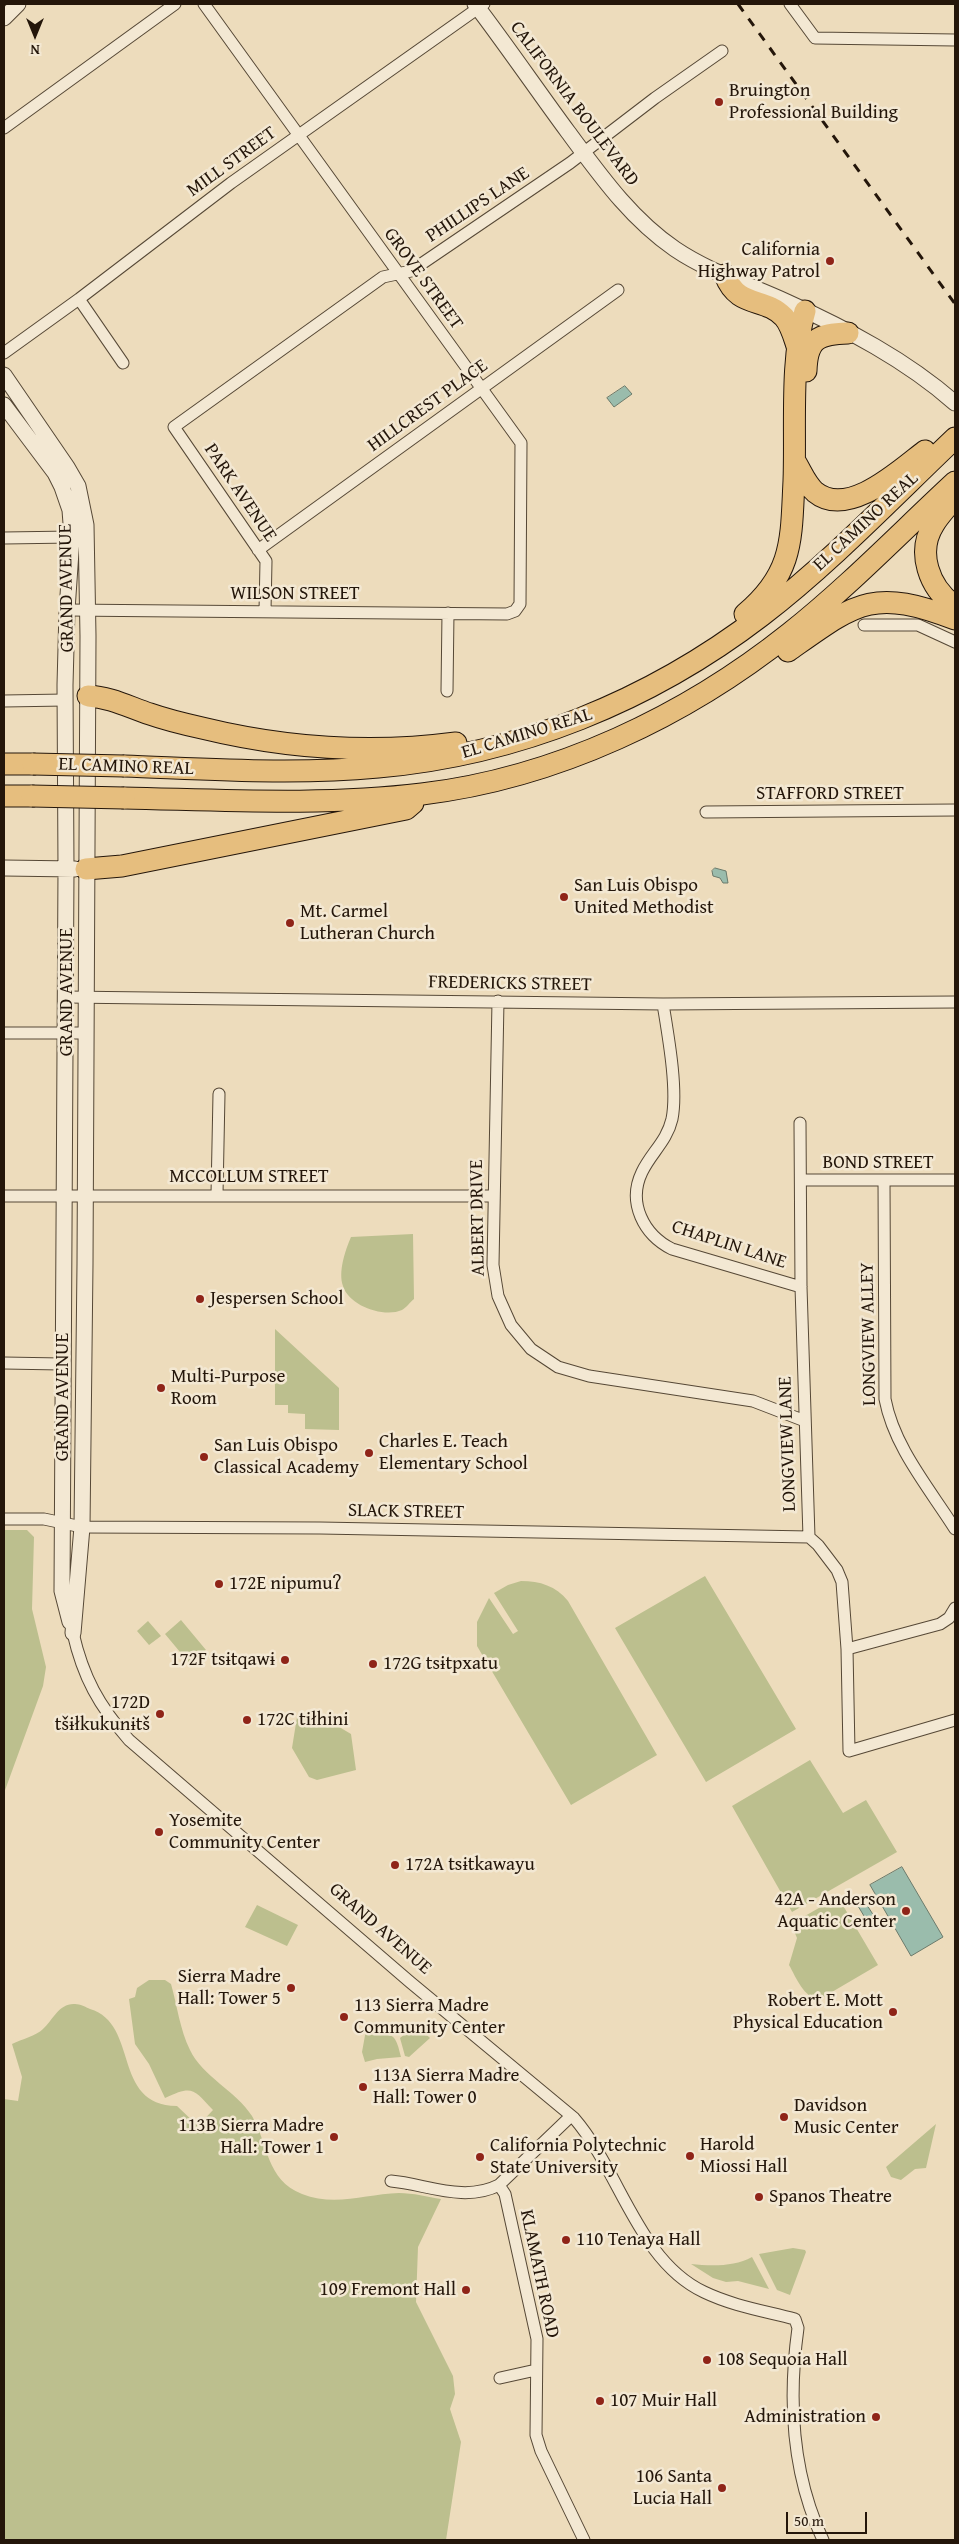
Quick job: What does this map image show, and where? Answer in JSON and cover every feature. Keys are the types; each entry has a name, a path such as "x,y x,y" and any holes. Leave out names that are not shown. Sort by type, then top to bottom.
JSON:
{"highway":[{"path":"725,275 730,288 740,296 773,310 784,317 797,346"},
{"path":"721,645 734,623 767,592 783,564 793,527 796,463 797,346 806,311"},
{"path":"796,439 805,423 806,357 810,346 822,336 848,333"},
{"path":"796,463 805,481 824,497 837,500 853,498 875,488 955,429"},
{"name":"EL CAMINO REAL","path":"4,764 296,770 376,768 454,757 550,730 599,712 644,690 721,645 783,599 955,438"},
{"name":"EL CAMINO REAL","path":"4,796 325,800 425,794 487,781 578,754 641,727 728,678 792,632 955,482"},
{"path":"955,496 933,525 926,542 925,556 928,570 936,587 955,606"},
{"path":"728,678 747,677 841,614 868,604 889,602 910,604 955,619"},
{"path":"88,696 105,697 152,714 212,731 319,746 423,746 495,737 519,730 550,730"},
{"path":"76,869 122,866 406,808 425,794"}],"street":[{"path":"4,18 18,4"},
{"path":"4,128 174,4"},
{"name":"GROVE STREET","path":"204,4 521,443 520,604"},
{"path":"790,4 815,38 955,40"},
{"name":"MILL STREET","path":"4,352 79,299 299,134 479,5"},
{"name":"CALIFORNIA BOULEVARD","path":"479,5 607,187 654,232 675,249 725,275 806,311 898,360 951,399"},
{"name":"PHILLIPS LANE","path":"174,427 383,277 411,271 583,152 722,51"},
{"name":"HILLCREST PLACE","path":"258,550 618,290"},
{"path":"79,299 123,364"},
{"name":"GRAND AVENUE","path":"4,375 68,467 78,486 86,525 88,696 76,869 64,997 61,1364 62,1591 79,1659 92,1690 107,1715 129,1740 410,1982 571,2116 591,2139 655,2251 672,2270 703,2292 725,2301 795,2319 798,2328 793,2400 795,2439 804,2487 824,2540"},
{"name":"GRAND AVENUE","path":"4,405 55,473 70,510 72,537 67,610 65,700 76,869 88,997 82,1527 73,1632"},
{"name":"PARK AVENUE","path":"174,427 266,561 265,611"},
{"path":"4,538 72,537"},
{"name":"WILSON STREET","path":"67,610 507,614 520,604"},
{"path":"446,691 448,613"},
{"path":"864,625 918,625 955,642"},
{"path":"4,701 65,700 88,696"},
{"name":"STAFFORD STREET","path":"706,812 955,810"},
{"path":"4,868 76,869"},
{"name":"FREDERICKS STREET","path":"64,997 663,1004 955,1002"},
{"name":"ALBERT DRIVE","path":"498,1001 493,1265 498,1296 511,1325 531,1349 558,1367 589,1376 754,1402 805,1421"},
{"name":"CHAPLIN LANE","path":"663,1004 674,1104 667,1134 642,1173 638,1184 637,1205 645,1227 661,1244 672,1250 801,1287"},
{"path":"4,1033 87,1034"},
{"path":"216,1194 219,1094"},
{"name":"LONGVIEW LANE","path":"800,1123 801,1287 809,1537 819,1546 837,1570 842,1582 847,1649 849,1751 955,1720"},
{"name":"BOND STREET","path":"801,1180 955,1180"},
{"name":"LONGVIEW ALLEY","path":"884,1180 885,1399 888,1414 900,1444 955,1529"},
{"name":"MCCOLLUM STREET","path":"4,1196 216,1194 494,1196"},
{"path":"4,1364 61,1364"},
{"name":"SLACK STREET","path":"4,1519 44,1520 62,1525 82,1527 329,1528 809,1537"},
{"path":"847,1649 940,1624 949,1618 955,1608"},
{"path":"390,2180 464,2193 478,2192 498,2185 571,2116"},
{"name":"KLAMATH ROAD","path":"498,2185 505,2194 535,2324 537,2339 536,2435 541,2452 584,2540"},
{"path":"500,2378 536,2370"}],"green space":[{"path":"413,1234 414,1299 402,1310 386,1312 368,1308 352,1299 343,1286 341,1274 351,1237"},
{"path":"275,1329 339,1388 339,1430 305,1429 305,1414 288,1413 288,1405 275,1405"},
{"path":"4,1530 27,1530 34,1537 32,1609 46,1667 43,1686 4,1793"},
{"path":"705,1576 796,1729 706,1782 615,1628"},
{"path":"521,1581 547,1585 568,1601 657,1755 571,1805 477,1646 477,1622 489,1598 513,1634 518,1631 494,1593 508,1585"},
{"path":"181,1620 206,1650 190,1664 165,1634"},
{"path":"148,1621 161,1636 149,1645 137,1631"},
{"path":"319,1715 351,1734 356,1770 317,1780 309,1777 292,1748 297,1717"},
{"path":"810,1760 843,1813 866,1800 897,1852 792,1912 732,1806"},
{"path":"838,1897 878,1965 820,1999 814,1998 801,1986 789,1965 797,1938 792,1926 798,1920"},
{"path":"257,1905 298,1925 287,1946 245,1927"},
{"path":"149,1980 165,1980 171,1984 181,2026 195,2059 252,2116 275,2170 281,2180 290,2188 314,2198 338,2200 399,2193 441,2199 418,2247 416,2302 453,2376 455,2394 450,2409 461,2442 446,2540 4,2540 4,2099 18,2101 22,2077 12,2044 33,2036 40,2031 65,2006 79,2004 105,2017 115,2030 134,2079 143,2093 156,2102 177,2106 198,2126 213,2110 201,2097 192,2091 182,2091 165,2098 149,2064 135,2044 129,1999 135,1997 137,1988"},
{"path":"416,2025 430,2038 409,2057 405,2056 400,2038"},
{"path":"366,2030 393,2037 396,2040 401,2057 365,2062 362,2052"},
{"path":"936,2124 926,2168 915,2169 901,2180 891,2177 886,2167"},
{"path":"793,2248 805,2250 806,2252 790,2295 777,2290 759,2254"},
{"path":"752,2257 769,2289 738,2281 726,2282 713,2278 691,2264 730,2264"}],"shaded area":[{"path":"625,386 632,394 614,407 607,398"},
{"path":"715,868 726,871 728,883 723,883 720,878 713,876 712,871"},
{"name":"42A - Anderson Aquatic Center","path":"902,1867 943,1937 911,1956 870,1885"},
{"path":"865,1902 874,1916 867,1921 858,1906"}],"railway":[{"path":"738,4 955,304"}],"place":[{"name":"Bruington Professional Building","path":"719,102"},
{"name":"California Highway Patrol","path":"830,261"},
{"name":"San Luis Obispo United Methodist","path":"564,897"},
{"name":"Mt. Carmel Lutheran Church","path":"290,923"},
{"name":"Jespersen School","path":"200,1299"},
{"name":"Multi-Purpose Room","path":"161,1388"},
{"name":"Charles E. Teach Elementary School","path":"369,1453"},
{"name":"San Luis Obispo Classical Academy","path":"204,1457"},
{"name":"172E nipumuʔ","path":"219,1584"},
{"name":"172F tsɨtqawɨ","path":"285,1660"},
{"name":"172G tsɨtpxatu","path":"373,1664"},
{"name":"172D tšɨłkukunɨtš","path":"160,1714"},
{"name":"172C tiłhini","path":"247,1720"},
{"name":"Yosemite Community Center","path":"159,1832"},
{"name":"172A tsɨtkawayu","path":"395,1865"},
{"name":"42A - Anderson Aquatic Center","path":"906,1911"},
{"name":"Sierra Madre Hall: Tower 5","path":"291,1988"},
{"name":"Robert E. Mott Physical Education","path":"893,2012"},
{"name":"113 Sierra Madre Community Center","path":"344,2017"},
{"name":"113A Sierra Madre Hall: Tower 0","path":"363,2087"},
{"name":"Davidson Music Center","path":"784,2117"},
{"name":"113B Sierra Madre Hall: Tower 1","path":"334,2137"},
{"name":"Harold Miossi Hall","path":"690,2156"},
{"name":"California Polytechnic State University","path":"480,2157"},
{"name":"Spanos Theatre","path":"759,2197"},
{"name":"110 Tenaya Hall","path":"566,2240"},
{"name":"109 Fremont Hall","path":"466,2290"},
{"name":"108 Sequoia Hall","path":"707,2360"},
{"name":"107 Muir Hall","path":"600,2401"},
{"name":"Administration","path":"876,2417"},
{"name":"106 Santa Lucia Hall","path":"722,2488"}]}
